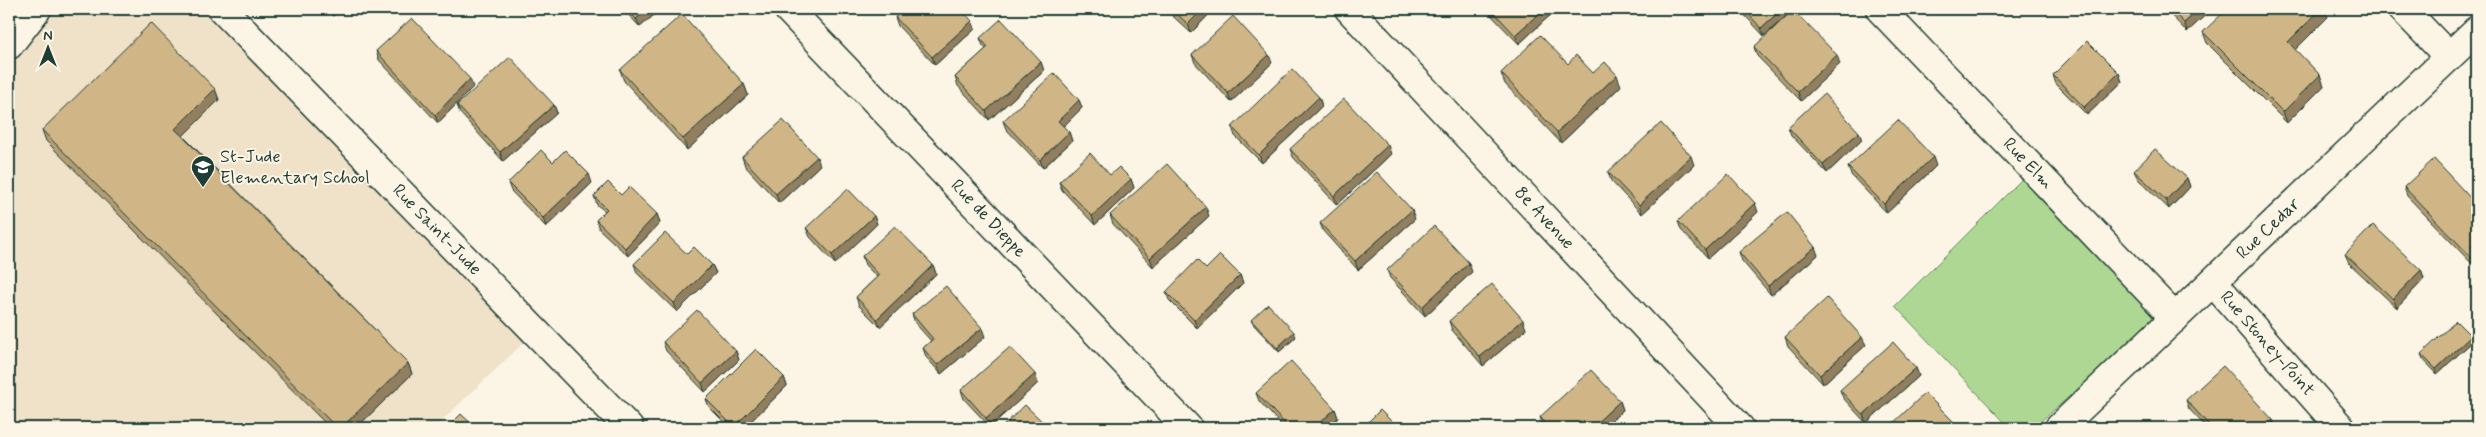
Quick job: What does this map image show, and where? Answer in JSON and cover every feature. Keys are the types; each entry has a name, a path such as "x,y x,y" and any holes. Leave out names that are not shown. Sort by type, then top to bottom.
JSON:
{"street":[{"path":"9,45 37,9"},
{"name":"Rue Saint-Jude","path":"222,9 629,428"},
{"name":"Rue de Dieppe","path":"788,9 1188,428"},
{"name":"8e Avenue","path":"1349,9 1740,428"},
{"name":"Rue Elm","path":"1880,9 2175,318"},
{"path":"2403,9 2449,57"},
{"name":"Rue Cedar","path":"2059,428 2477,30"},
{"name":"Rue Stoney-Point","path":"2213,282 2341,428"}],"shaded area":[{"name":"St-Jude Elementary School","path":"37,9 222,9 536,331 434,428 9,428 9,45"}],"green space":[{"path":"2026,175 2161,317 2033,428 2010,428 1895,306"}],"building":[{"path":"627,9 648,9 636,19"},
{"path":"905,9 961,9 972,21 932,57 895,17"},
{"path":"1171,9 1203,9 1188,24"},
{"path":"1491,9 1544,9 1515,35"},
{"path":"1744,9 1782,9 1761,28"},
{"path":"2170,9 2200,9 2184,23"},
{"path":"2227,9 2321,9 2288,42 2320,75 2283,112 2203,32"},
{"path":"1793,10 1837,55 1798,92 1754,47"},
{"path":"682,14 744,84 683,139 620,70"},
{"path":"1233,16 1269,55 1228,93 1192,55"},
{"path":"412,18 470,79 435,115 376,51"},
{"path":"1001,19 1041,62 986,111 955,77 988,47 980,38"},
{"path":"151,23 215,89 175,129 408,363 341,428 337,428 42,130"},
{"path":"1540,35 1568,64 1576,55 1593,73 1605,62 1617,75 1557,132 1501,73"},
{"path":"2087,41 2119,73 2084,107 2053,75"},
{"path":"510,57 554,105 500,152 457,105"},
{"path":"1292,69 1319,97 1259,155 1232,127"},
{"path":"1054,73 1079,100 1058,121 1069,132 1040,160 1003,121"},
{"path":"1824,94 1859,132 1823,165 1788,127"},
{"path":"1344,99 1388,145 1334,196 1290,149"},
{"path":"783,120 817,157 776,194 742,157"},
{"path":"1898,120 1933,157 1884,204 1848,167"},
{"path":"1661,123 1691,156 1639,205 1608,172"},
{"path":"2155,149 2187,178 2166,200 2134,171"},
{"path":"541,150 553,162 565,150 589,174 543,218 508,183"},
{"path":"1090,153 1110,175 1119,167 1131,179 1092,216 1059,182"},
{"path":"2434,159 2477,205 2477,240 2471,246 2477,253 2477,263 2404,187"},
{"path":"1167,164 1206,207 1150,258 1110,215"},
{"path":"1377,172 1412,210 1355,261 1320,223"},
{"path":"1728,174 1755,203 1705,250 1678,221"},
{"path":"608,182 621,195 629,187 657,214 625,248 596,220 607,209 594,196"},
{"path":"848,189 874,216 832,255 806,228"},
{"path":"1787,212 1815,247 1768,286 1739,252"},
{"path":"2373,225 2421,270 2393,299 2345,254"},
{"path":"895,226 933,265 877,319 856,297 879,275 862,256"},
{"path":"1434,226 1469,263 1422,307 1387,270"},
{"path":"665,233 687,254 694,247 712,265 674,303 634,264"},
{"path":"1220,255 1240,275 1194,320 1166,292 1197,260 1206,269"},
{"path":"1492,284 1523,320 1480,357 1449,321"},
{"path":"946,286 982,328 937,365 923,348 933,339 912,314"},
{"path":"1827,298 1862,337 1820,375 1785,337"},
{"path":"1268,304 1294,332 1277,348 1251,320"},
{"path":"697,310 736,351 702,383 663,342"},
{"path":"2456,321 2471,336 2436,369 2421,354"},
{"path":"1893,342 1916,368 1863,415 1840,390"},
{"path":"1010,347 1035,374 986,418 961,390"},
{"path":"756,349 784,377 734,427 706,399"},
{"path":"1291,361 1335,409 1314,428 1289,428 1256,393"},
{"path":"2223,366 2273,420 2264,428 2212,428 2186,400"},
{"path":"1591,370 1620,401 1591,428 1551,428 1540,417"},
{"path":"1925,393 1960,428 1888,428"},
{"path":"1025,405 1049,428 1001,428"},
{"path":"1380,410 1398,428 1362,428"},
{"path":"461,414 476,428 447,428"}],"place":[{"name":"St-Jude Elementary School","path":"203,188"}]}
